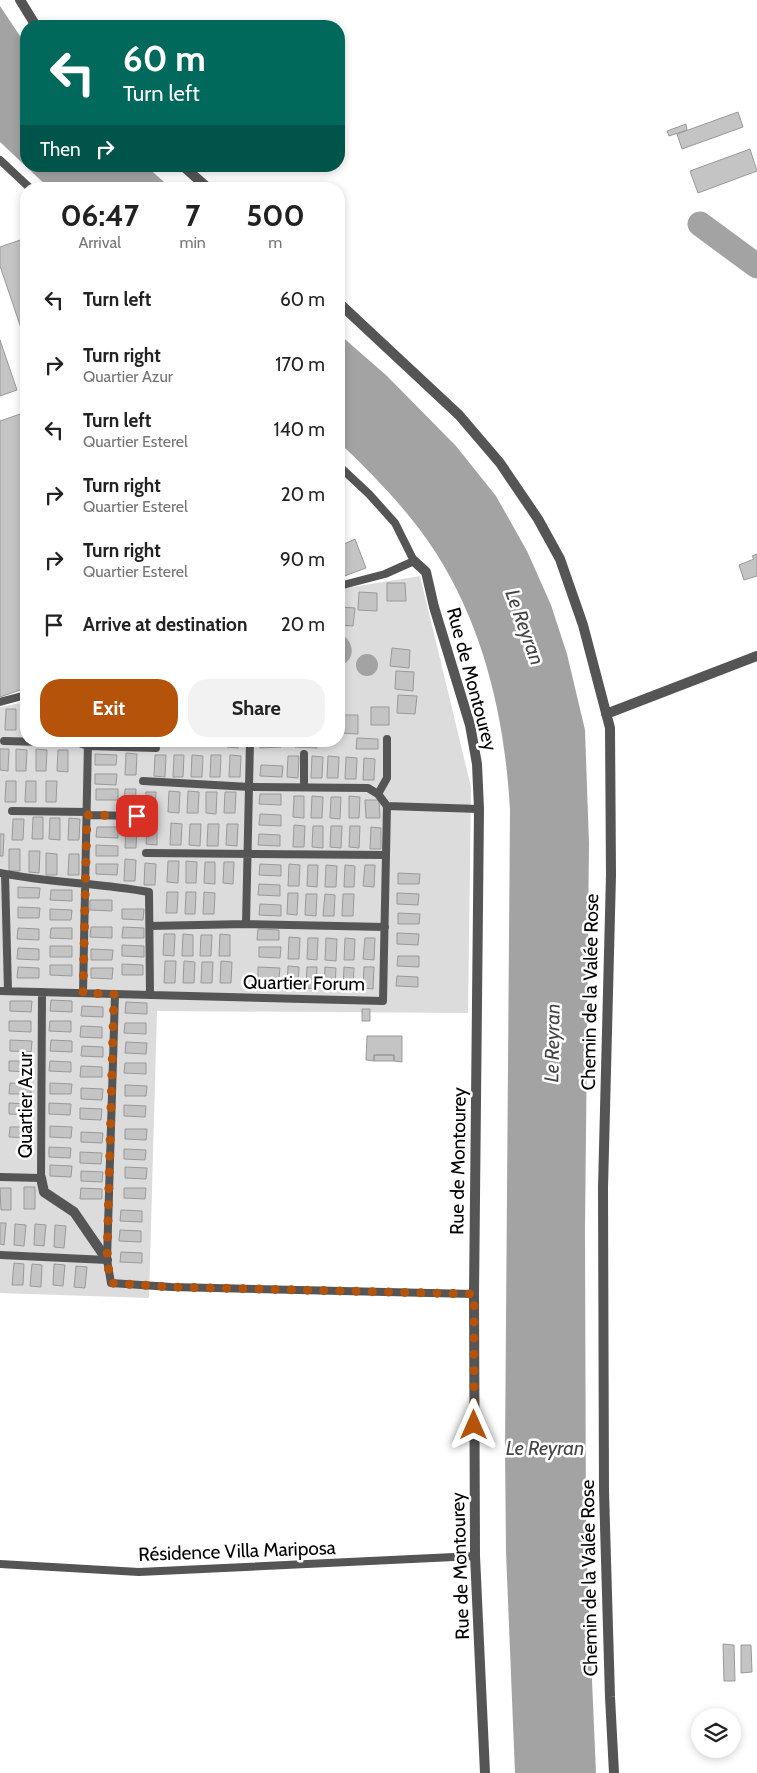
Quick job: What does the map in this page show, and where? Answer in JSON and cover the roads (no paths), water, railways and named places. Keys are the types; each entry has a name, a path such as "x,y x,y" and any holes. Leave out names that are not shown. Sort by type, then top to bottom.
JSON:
{"street":[{"path":"20,0 32,20"},
{"path":"190,172 201,182"},
{"name":"Chemin de la Valée Rose","path":"345,309 459,415 500,463 538,519 562,567 583,625 610,728 611,875 603,1188 604,1491 614,1773"},
{"name":"Rue de Montourey","path":"414,561 426,572 434,607 470,725 477,764 479,809 474,1294 475,1556 485,1773"},
{"path":"606,714 757,656"},
{"path":"41,1178 44,1192 74,1212 107,1260"}],"lane":[{"path":"0,160 24,182"},
{"path":"345,472 369,494 395,523 414,561 385,574 345,584"},
{"path":"0,702 20,697"},
{"path":"378,794 387,778 388,739"},
{"path":"4,741 20,741"},
{"path":"83,993 88,747"},
{"path":"139,747 156,748"},
{"path":"246,924 250,747"},
{"path":"304,754 304,787"},
{"path":"143,781 250,787 368,788 378,794 387,806 479,809"},
{"name":"Quartier Forum","path":"4,991 383,1001 387,806"},
{"path":"12,811 137,816"},
{"path":"146,853 386,855"},
{"path":"4,991 2,873 20,878 112,885 149,892 150,995"},
{"path":"150,926 246,924 385,927"},
{"name":"Quartier Azur","path":"0,1177 41,1178 42,992"},
{"path":"114,994 107,1260 111,1283 171,1287 474,1294"},
{"path":"0,1255 107,1260"},
{"name":"Résidence Villa Mariposa","path":"0,1564 139,1572 475,1556"}],"water":[{"path":"0,6 20,36 20,161 0,142"},
{"path":"32,172 153,172 164,182 43,182"},
{"name":"Le Reyran","path":"345,339 387,376 456,446 496,496 527,551 551,605 567,654 585,730 589,843 585,1229 586,1541 596,1773 515,1773 506,1552 505,1449 510,810 507,776 503,743 490,677 468,613 453,582 426,538 378,481 345,448"},
{"path":"345,637 352,650 349,660 345,663"},
{"path":"363,654 371,654 378,661 378,669 371,676 363,676 356,669 356,661"}],"waterway":[{"path":"700,224 757,266"}]}
